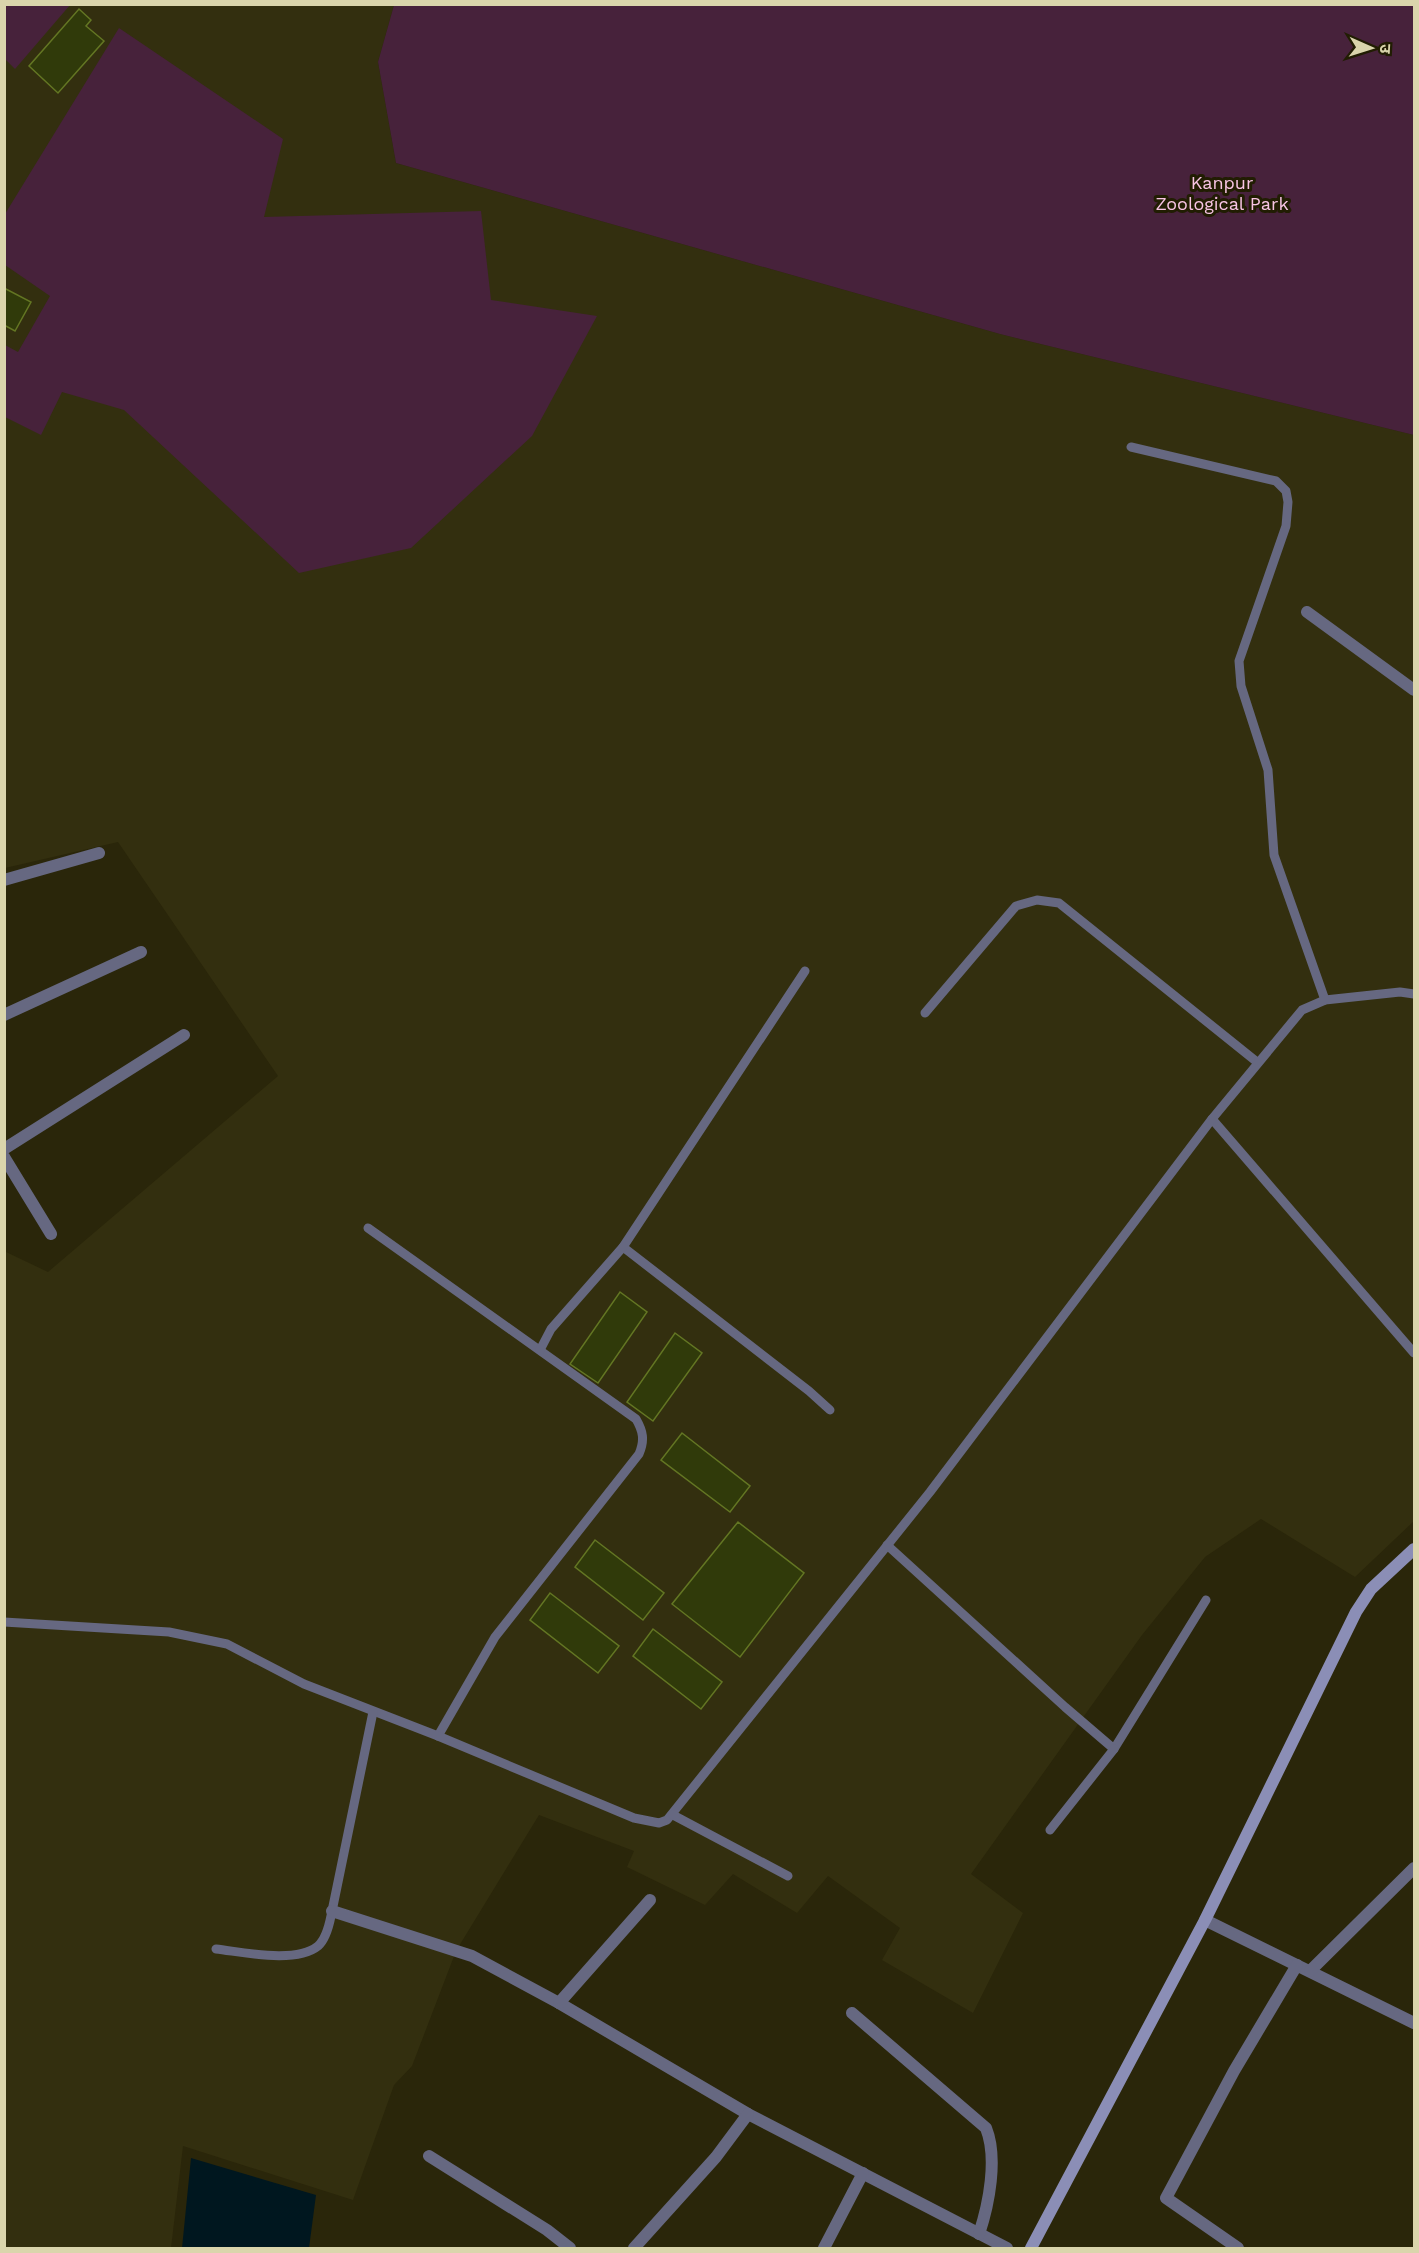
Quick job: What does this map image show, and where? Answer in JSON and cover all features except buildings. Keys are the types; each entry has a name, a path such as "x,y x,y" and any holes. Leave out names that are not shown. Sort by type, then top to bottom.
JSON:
{"street":[{"path":"1307,612 1414,690"},
{"path":"4,880 99,854"},
{"path":"4,1015 141,952"},
{"path":"4,1149 184,1035"},
{"path":"4,1157 51,1234"},
{"path":"1031,2248 1205,1920 1356,1612 1371,1589 1414,1548"},
{"path":"1310,1971 1414,1868"},
{"path":"560,2003 650,1900"},
{"path":"332,1911 472,1956 560,2003 748,2114 1007,2248"},
{"path":"1205,1920 1414,2023"},
{"path":"1239,2248 1166,2198 1234,2071 1297,1965"},
{"path":"852,2013 986,2128 991,2140 988,2205 979,2234"},
{"path":"634,2248 716,2157 748,2114"},
{"path":"429,2156 547,2230 570,2248"},
{"path":"824,2248 863,2174"}],"lane":[{"path":"1131,447 1276,481 1286,491 1288,502 1286,526 1239,661 1241,686 1268,770 1274,855 1325,1000"},
{"path":"925,1013 1016,906 1037,900 1059,903 1257,1062"},
{"path":"540,1350 551,1329 623,1247 805,971"},
{"path":"4,1622 169,1632 227,1644 304,1684 438,1736 634,1818 659,1823 673,1815 887,1545 1212,1119 1302,1010 1325,1000 1400,992 1414,994"},
{"path":"1212,1119 1414,1353"},
{"path":"368,1228 636,1419 642,1430 643,1445 639,1454 495,1637 438,1736"},
{"path":"623,1247 809,1390 830,1410"},
{"path":"887,1545 1114,1749"},
{"path":"1050,1830 1114,1749 1206,1600"},
{"path":"216,1949 291,1956 306,1953 319,1945 327,1930 332,1911 373,1712"},
{"path":"673,1815 788,1876"}],"shaded area":[{"path":"5,5 394,5 378,62 396,163 1000,334 1414,435 1414,1521 1355,1577 1261,1519 1205,1557 1142,1635 971,1874 1023,1913 973,2013 882,1960 900,1928 828,1876 797,1913 733,1874 705,1905 627,1867 634,1851 539,1815 456,1951 412,2066 394,2085 353,2200 183,2146 171,2248 5,2248 4,1251 48,1272 278,1076 118,842 5,868"}],"green space":[{"path":"7,5 70,5 15,69 5,59 4,7"},
{"name":"Kanpur Zoological Park","path":"394,5 1414,5 1414,435 1000,334 396,163 378,62"},
{"path":"119,28 283,139 264,217 481,211 491,300 597,316 532,436 411,548 299,573 124,410 62,392 41,435 5,417 5,345 18,352 50,296 5,265 5,214"}],"water":[{"path":"191,2158 316,2195 309,2248 182,2248"}]}
